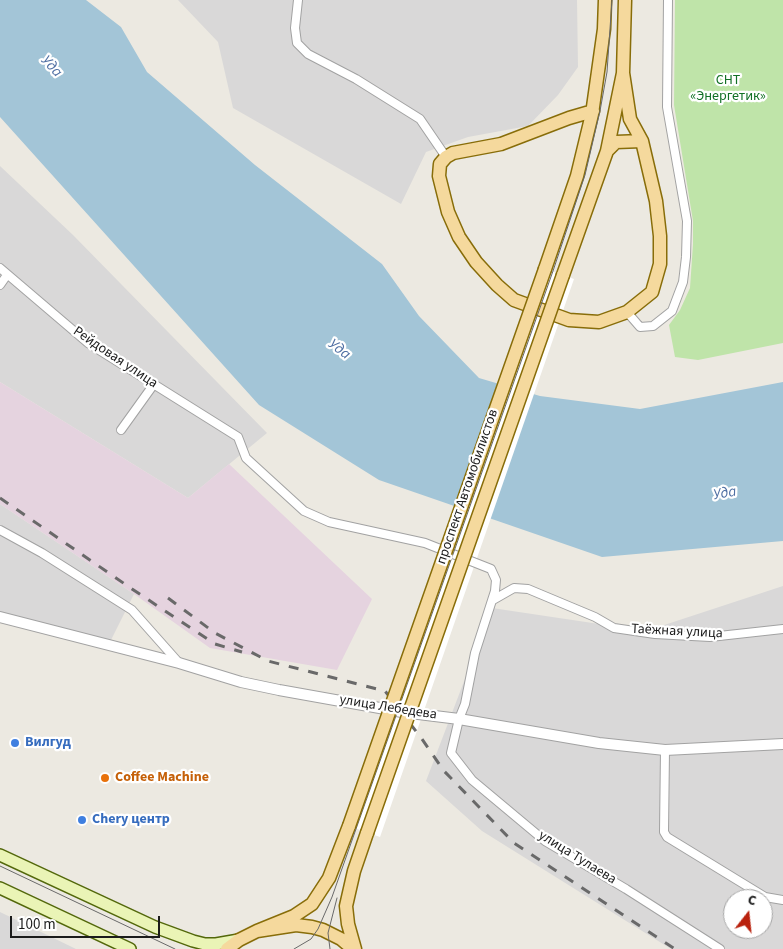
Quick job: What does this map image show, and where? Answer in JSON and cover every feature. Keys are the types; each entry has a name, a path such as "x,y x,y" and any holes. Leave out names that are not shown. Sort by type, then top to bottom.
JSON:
{"main road":[{"name":"проспект Автомобилистов","path":"257,931 294,916 312,904 329,878 349,826 577,176 593,111 604,29 604,0"},
{"name":"проспект Автомобилистов","path":"354,949 346,906 354,871 607,151 623,73 625,0"},
{"path":"593,111 568,118 501,144 465,150 446,157 440,164 439,176 448,212 459,237 476,262 497,285 514,300 568,320 599,322 627,312 652,292 660,264 660,236 656,201 642,141 630,119 623,73"},
{"path":"607,151 616,142 642,141"},
{"path":"0,855 155,927 193,941 216,944 239,940"},
{"path":"0,888 130,949"},
{"path":"227,949 239,940 257,931 296,925 312,927 341,939 354,949"}],"street":[{"path":"298,0 295,28 297,43 308,54 356,79 420,120 446,157"},
{"path":"627,312 640,327 653,326 672,311 683,282 687,221 667,107 668,0"},
{"name":"Рейдовая улица","path":"0,268 88,343 238,437 246,458 304,511 329,522 425,543 491,569"},
{"path":"0,285 7,275"},
{"path":"121,430 154,384"},
{"path":"0,530 42,553 132,610 179,662"},
{"name":"улица Тулаева","path":"491,569 496,580 493,600 477,646 465,704 459,719 452,753 472,780 546,841 720,949"},
{"name":"Таёжная улица","path":"493,600 514,588 528,589 595,617 614,628 654,634 710,637 783,630"},
{"name":"улица Лебедева","path":"0,617 179,662 241,682 402,712 459,719 599,743 665,750 783,744"},
{"path":"665,750 664,832 667,837 765,897 783,900"}],"shaded area":[{"path":"178,0 577,0 578,67 558,95 528,126 468,137 426,152 401,204 233,108 218,42"},
{"path":"0,166 73,235 267,433 188,498 0,382"},
{"path":"0,382 188,498 229,464 372,599 337,670 210,648 134,594 0,504"},
{"path":"0,504 134,594 110,642 0,613"},
{"path":"783,586 783,949 671,949 482,831 426,781 492,608 646,631"},
{"path":"0,912 76,949 0,949"}],"green space":[{"name":"СНТ «Энергетик»","path":"675,0 783,0 783,343 698,360 675,357 669,325 680,310 690,288 693,244 693,221 674,105"}],"water":[{"name":"Уда","path":"0,0 86,0 121,27 147,72 255,165 382,264 419,316 479,378 540,396 640,409 783,382 783,541 602,557 379,480 259,405 0,117"}],"pier":[{"path":"539,267 574,279 380,837 343,824"}],"tram line":[{"path":"294,949 311,939 318,929 332,897 553,271 585,175 600,111 607,72 612,0"},
{"path":"0,866 175,949"},
{"path":"330,949 328,933 337,898"}],"railway":[{"path":"0,498 215,644 242,652"},
{"path":"168,598 215,633 268,661 385,691 444,771 514,843 675,949"}],"place":[{"name":"Вилгуд","path":"15,743"},
{"name":"Coffee Machine","path":"105,778"},
{"name":"Chery центр","path":"82,820"}]}
